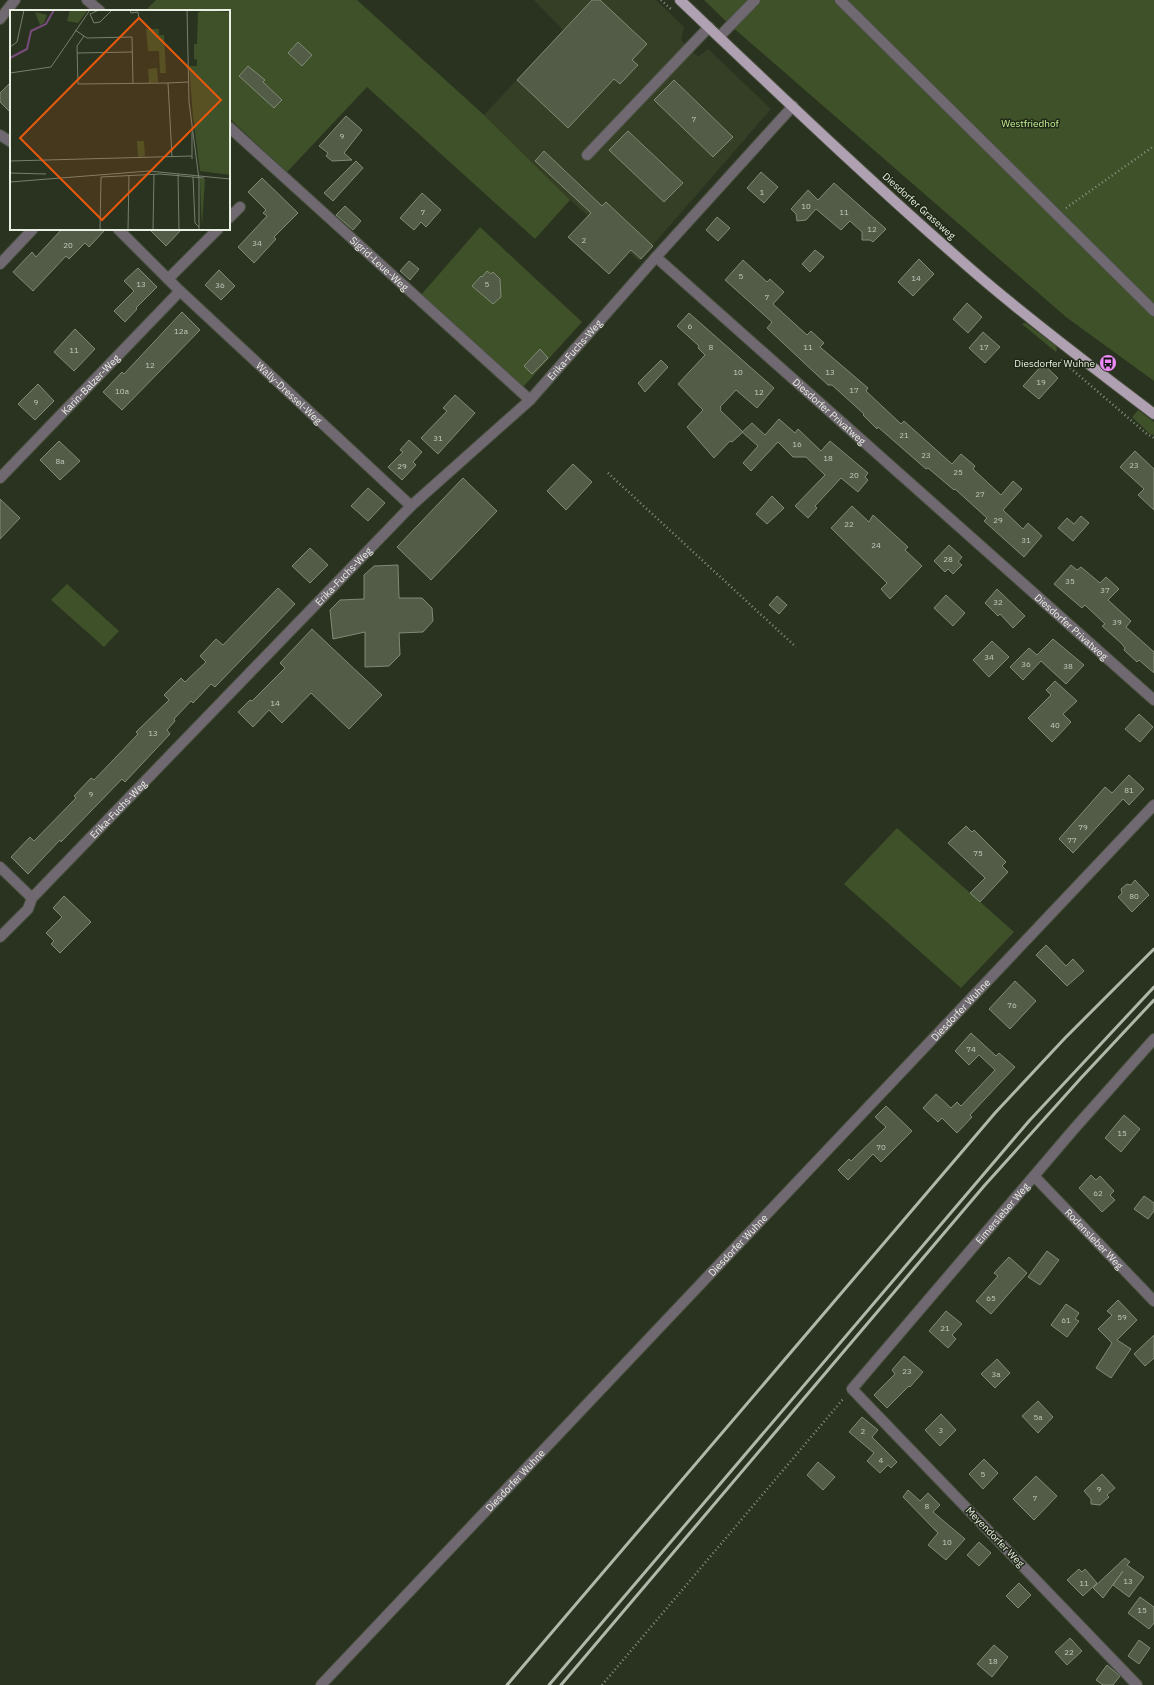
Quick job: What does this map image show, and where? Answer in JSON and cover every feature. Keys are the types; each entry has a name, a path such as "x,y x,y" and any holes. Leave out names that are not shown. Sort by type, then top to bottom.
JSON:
{"main road":[{"name":"Diesdorfer Graseweg","path":"680,0 931,234 1049,333 1154,414"}],"street":[{"path":"0,20 3,8 15,0"},
{"path":"87,0 99,10"},
{"path":"719,37 755,0"},
{"path":"840,0 1154,311"},
{"path":"587,155 709,27"},
{"path":"656,257 793,106"},
{"name":"Sigrid-Leue-Weg","path":"230,128 530,400"},
{"path":"230,217 240,207"},
{"path":"0,264 32,230"},
{"name":"Wally-Dressel-Weg","path":"119,230 180,291 411,506"},
{"path":"168,279 217,230"},
{"name":"Erika-Fuchs-Weg","path":"0,937 28,908 32,898 411,506 530,400 656,257"},
{"name":"Diesdorfer Privatweg","path":"656,257 1154,700"},
{"name":"Karin-Balzer-Weg","path":"0,478 180,291"},
{"name":"Diesdorfer Wuhne","path":"321,1685 1154,805"},
{"path":"0,867 32,898"},
{"name":"Eimersleber Weg","path":"852,1389 1079,1123 1154,1039"},
{"name":"Rodensleber Weg","path":"1034,1176 1154,1301"},
{"name":"Meyendorfer Weg","path":"852,1389 1137,1685"}],"path":[{"path":"1057,214 1154,146"},
{"path":"1109,401 1147,434 1154,438"},
{"path":"608,473 796,647"},
{"path":"602,1685 852,1389"}],"shaded area":[{"path":"534,0 656,0 684,27 681,40 698,57 708,49 771,109 639,261 570,200 484,115 563,30"}],"green space":[{"path":"156,0 357,0 484,115 570,200 535,239 367,87 287,172 230,119 230,10 146,10"},
{"name":"Westfriedhof","path":"704,0 1154,0 1154,381 1066,317 730,25"},
{"path":"480,227 582,322 523,387 421,295"},
{"path":"1024,323 1055,345 1057,349 1056,352 1022,324"},
{"path":"1138,410 1154,422 1154,435 1150,434 1132,417"},
{"path":"67,584 119,631 104,647 51,600"},
{"path":"897,828 1014,932 961,988 844,884"}],"building":[{"path":"592,0 600,0 647,44 632,60 638,65 620,84 614,79 568,128 517,80"},
{"path":"298,42 312,55 302,66 288,53"},
{"path":"248,66 265,80 263,82 282,100 274,108 239,76"},
{"path":"674,80 733,137 713,157 654,100"},
{"path":"10,83 10,112 0,102 0,93"},
{"path":"346,116 362,130 344,153 352,160 332,161 326,156 328,153 319,146"},
{"path":"628,131 683,183 664,202 609,150"},
{"path":"544,151 602,206 606,202 653,246 641,259 631,250 609,274 568,237 591,213 535,161"},
{"path":"356,161 363,168 333,201 324,193"},
{"path":"761,172 778,187 764,203 747,188"},
{"path":"262,178 298,213 274,237 276,239 254,263 238,247 267,216 263,213 266,210 248,192"},
{"path":"834,183 886,229 873,242 870,240 862,240 862,232 850,221 841,230 816,209 806,220 797,221 796,214 791,209 808,190 818,200"},
{"path":"422,193 441,210 426,227 421,222 414,230 400,218"},
{"path":"345,206 361,221 353,230 336,215"},
{"path":"717,217 730,228 718,241 706,230"},
{"path":"61,230 105,230 89,247 85,243 69,259 66,256 33,291 13,272 32,252 36,257"},
{"path":"150,230 181,230 166,246"},
{"path":"815,250 824,257 810,272 802,264"},
{"path":"919,259 934,274 913,296 898,282"},
{"path":"743,260 767,282 770,279 784,292 773,304 807,335 811,331 824,343 820,347 868,388 866,391 901,424 904,421 952,464 961,454 975,466 973,469 1001,495 1013,481 1022,489 1003,510 1023,529 1028,523 1042,536 1024,557 984,521 987,518 955,489 954,490 928,468 926,469 878,427 877,429 863,415 864,414 832,385 828,385 767,328 772,322 725,280"},
{"path":"409,261 419,269 410,280 400,271"},
{"path":"138,268 157,287 136,308 137,309 125,322 114,311 134,291 124,281"},
{"path":"219,270 235,286 221,300 205,285"},
{"path":"487,271 491,274 493,272 500,279 501,297 493,304 472,286"},
{"path":"967,303 982,317 968,333 953,319"},
{"path":"182,312 200,330 122,410 103,392 122,372 124,374"},
{"path":"689,313 774,388 757,408 736,390 720,407 720,410 743,432 732,442 730,441 714,458 687,427 703,410 678,384 705,355 698,348 699,346 677,326"},
{"path":"75,329 95,349 74,371 54,352"},
{"path":"983,332 1000,347 985,363 969,348"},
{"path":"540,349 548,358 532,374 524,366"},
{"path":"661,360 668,367 645,392 638,383"},
{"path":"1043,364 1058,378 1039,399 1023,386"},
{"path":"38,384 54,401 35,420 18,404"},
{"path":"455,395 475,413 438,454 421,438 447,411 443,408"},
{"path":"779,419 795,433 798,429 821,451 830,441 868,473 865,477 868,480 858,492 841,478 815,506 817,508 808,518 795,506 825,475 806,457 793,457 778,442 751,471 743,463 758,446 742,432 752,423 765,435"},
{"path":"409,440 422,452 413,462 416,465 402,480 388,467 403,452 400,450"},
{"path":"59,441 80,461 60,480 40,460"},
{"path":"1135,451 1154,469 1154,510 1138,495 1144,489 1120,467"},
{"path":"573,464 592,482 566,510 547,491"},
{"path":"463,478 497,511 431,580 397,547"},
{"path":"368,488 385,503 368,521 351,506"},
{"path":"772,496 784,508 767,524 756,514"},
{"path":"0,499 20,518 0,539"},
{"path":"852,506 869,522 873,515 908,547 905,550 922,566 890,599 881,589 887,583 831,528"},
{"path":"1081,516 1089,523 1073,541 1058,528 1067,518 1074,524"},
{"path":"949,545 962,557 958,562 962,565 953,574 948,569 945,572 934,561"},
{"path":"310,548 328,565 310,583 292,566"},
{"path":"398,565 399,598 422,598 432,608 433,621 423,632 399,633 400,655 389,666 365,667 365,632 333,639 330,610 340,600 364,599 364,575 374,566"},
{"path":"1071,565 1077,570 1081,567 1100,583 1106,577 1119,589 1108,600 1131,621 1126,627 1154,652 1154,673 1139,660 1137,662 1124,650 1125,648 1121,643 1102,626 1105,624 1085,605 1082,608 1054,584"},
{"path":"278,588 295,604 215,687 211,684 193,703 191,701 174,719 175,721 167,730 170,734 125,782 122,779 28,874 11,857 30,837 34,841 76,798 74,796 91,778 94,780 138,734 136,732 169,700 164,695 181,678 185,682 206,662 200,656 216,639 223,645"},
{"path":"997,589 1025,616 1013,628 1000,614 998,616 985,603"},
{"path":"946,595 965,613 953,626 934,608"},
{"path":"777,596 787,605 779,614 769,605"},
{"path":"312,629 382,695 349,729 311,693 282,723 269,710 253,727 238,712 250,700 252,701 285,668 280,663"},
{"path":"1053,639 1084,665 1066,684 1041,661 1023,680 1010,667 1029,648 1037,655"},
{"path":"992,641 1009,657 989,677 973,660"},
{"path":"1055,681 1077,701 1063,714 1071,722 1052,742 1028,718 1051,695 1046,690"},
{"path":"1139,714 1153,727 1140,742 1125,729"},
{"path":"1129,775 1144,789 1129,805 1123,799 1073,853 1059,839 1105,787 1112,793"},
{"path":"966,826 972,832 974,830 1006,862 1002,866 1008,872 980,902 970,893 985,878 948,843"},
{"path":"1135,880 1149,895 1132,912 1118,897 1122,893 1121,889 1127,884 1131,885"},
{"path":"64,896 91,922 60,953 51,944 54,941 46,933 62,917 53,908"},
{"path":"1046,945 1066,966 1073,959 1084,971 1067,986 1036,955"},
{"path":"1015,981 1036,1001 1010,1029 989,1009"},
{"path":"971,1033 996,1056 999,1053 1015,1067 970,1115 972,1117 957,1133 942,1118 938,1122 923,1108 936,1094 951,1108 957,1102 961,1106 995,1070 979,1055 969,1065 955,1051"},
{"path":"886,1106 912,1131 881,1162 873,1154 848,1180 838,1170 849,1159 851,1161 886,1127 875,1117"},
{"path":"1124,1115 1140,1129 1121,1152 1105,1138"},
{"path":"1091,1175 1096,1180 1100,1176 1114,1191 1110,1195 1115,1200 1102,1212 1079,1188"},
{"path":"1144,1196 1154,1203 1154,1211 1148,1219 1134,1209"},
{"path":"1047,1251 1059,1260 1040,1285 1028,1277"},
{"path":"1009,1257 1027,1273 991,1314 976,1301 998,1276 994,1273"},
{"path":"1118,1300 1137,1320 1117,1340 1131,1349 1111,1378 1096,1368 1112,1343 1098,1329 1112,1315 1107,1311"},
{"path":"1066,1304 1079,1313 1075,1319 1079,1321 1067,1337 1051,1325"},
{"path":"946,1311 962,1324 952,1335 956,1339 948,1348 929,1331"},
{"path":"1154,1335 1154,1358 1145,1366 1134,1354"},
{"path":"904,1356 923,1372 910,1387 909,1386 887,1408 874,1395 895,1374 892,1370"},
{"path":"997,1359 1010,1373 995,1388 981,1374"},
{"path":"1038,1401 1053,1417 1038,1433 1022,1416"},
{"path":"941,1414 956,1430 940,1446 925,1430"},
{"path":"862,1417 878,1430 872,1437 897,1462 891,1468 888,1465 880,1473 867,1461 874,1453 849,1432"},
{"path":"984,1459 998,1473 983,1489 969,1474"},
{"path":"818,1462 835,1477 823,1490 807,1475"},
{"path":"1102,1474 1115,1488 1107,1495 1109,1497 1100,1505 1091,1504 1091,1499 1084,1491"},
{"path":"1036,1476 1057,1496 1034,1520 1013,1499"},
{"path":"908,1490 920,1501 928,1493 940,1505 933,1512 965,1539 946,1560 928,1545 938,1533 903,1497"},
{"path":"979,1542 991,1553 979,1566 967,1555"},
{"path":"1125,1558 1130,1562 1127,1565 1144,1577 1129,1597 1113,1585 1123,1571 1103,1598 1093,1588"},
{"path":"1079,1569 1082,1572 1085,1569 1097,1583 1083,1596 1067,1580"},
{"path":"1019,1583 1031,1595 1018,1608 1006,1596"},
{"path":"1140,1597 1154,1607 1154,1623 1149,1629 1128,1613"},
{"path":"1070,1638 1082,1651 1067,1665 1055,1652"},
{"path":"1139,1640 1150,1648 1139,1664 1128,1656"},
{"path":"994,1645 1008,1657 992,1677 977,1664"},
{"path":"1107,1665 1120,1676 1113,1685 1103,1685 1096,1680"}],"railway":[{"path":"507,1685 995,1113 1065,1038 1154,949"},
{"path":"549,1685 1029,1121 1154,987"},
{"path":"561,1685 984,1186 1081,1078 1154,1000"}],"place":[{"name":"Diesdorfer Wuhne","path":"1108,363"}]}
